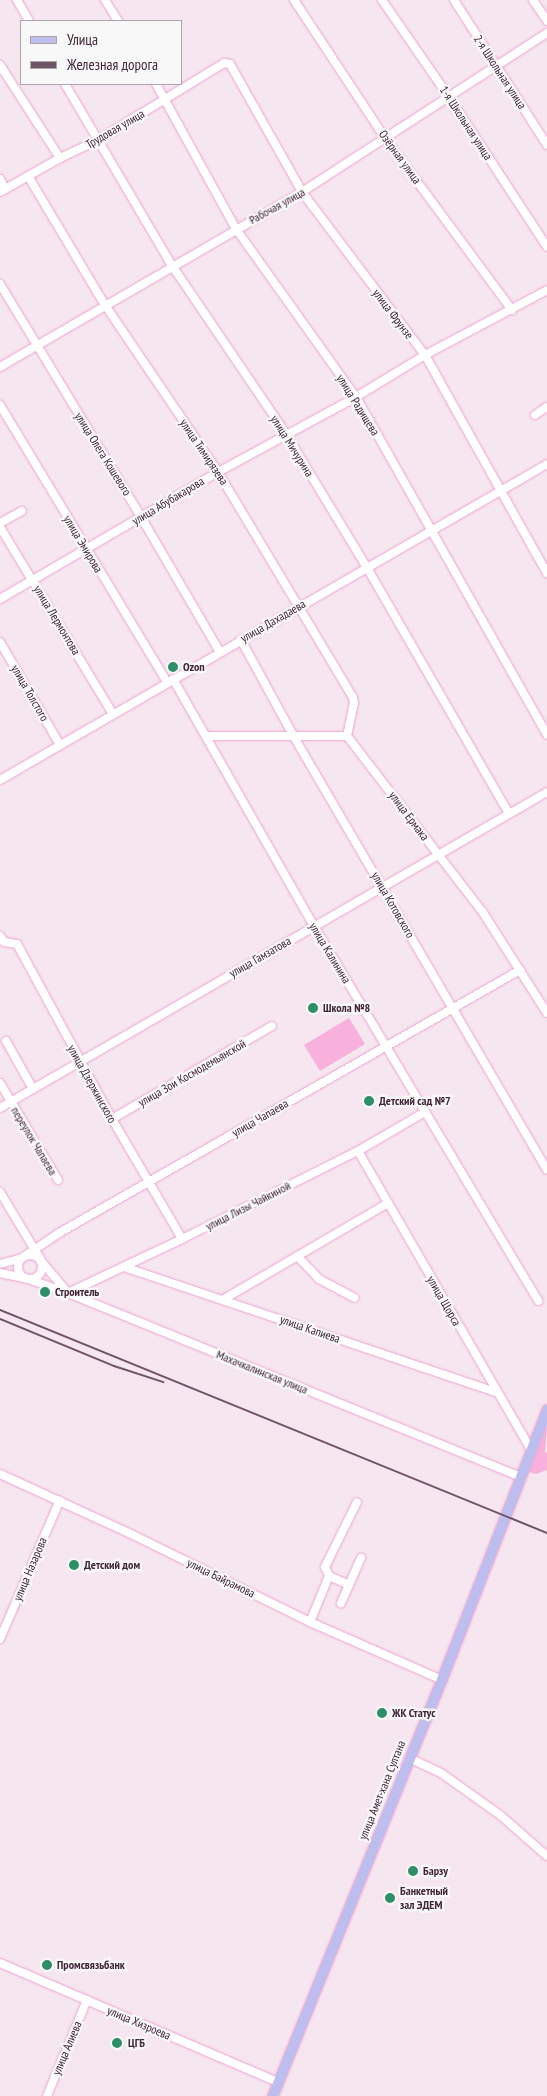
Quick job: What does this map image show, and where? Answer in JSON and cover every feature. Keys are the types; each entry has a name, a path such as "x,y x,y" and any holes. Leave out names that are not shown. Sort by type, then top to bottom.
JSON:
{"main road":[{"name":"улица Амет-хана Султана","path":"273,2096 442,1680 547,1410"}],"street":[{"path":"17,0 28,20"},
{"path":"105,0 117,20"},
{"name":"Озёрная улица","path":"294,0 385,138 512,310"},
{"name":"1-я Школьная улица","path":"382,0 450,97 547,247"},
{"name":"2-я Школьная улица","path":"454,0 547,145"},
{"path":"533,0 547,21"},
{"name":"Рабочая улица","path":"0,367 302,192 547,33"},
{"name":"Трудовая улица","path":"3,191 60,158 98,140 228,62"},
{"name":"улица Фрунзе","path":"228,62 302,192 424,355 547,573"},
{"path":"0,65 60,158"},
{"name":"улица Мичурина","path":"66,85 173,267 286,434 366,566 510,814"},
{"name":"улица Радищева","path":"157,85 236,229 356,397 547,735"},
{"name":"улица Тимирязева","path":"28,176 105,305 218,472 300,606 353,698 354,704 348,736"},
{"path":"0,179 3,191"},
{"name":"улица Олега Кошевого","path":"0,284 36,346 142,517 220,652"},
{"name":"улица Абубакарова","path":"0,599 218,472 356,397 424,355 547,290"},
{"name":"улица Эмирова","path":"0,405 87,550 170,680"},
{"path":"535,415 547,407"},
{"name":"улица Дахадаева","path":"2,778 366,566 547,464"},
{"path":"0,525 22,511"},
{"name":"улица Лермонтова","path":"0,525 114,714"},
{"name":"улица Котовского","path":"241,640 294,736 547,1170"},
{"name":"улица Толстого","path":"0,642 60,745"},
{"name":"улица Калинина","path":"170,680 206,736 314,926 538,1301"},
{"path":"206,736 348,736"},
{"name":"улица Ермака","path":"348,736 482,911 547,1014"},
{"path":"0,769 2,778"},
{"name":"улица Гамзатова","path":"0,1108 547,792"},
{"name":"улица Дзержинского","path":"1,940 16,944 147,1183 182,1239"},
{"name":"улица Чапаева","path":"0,1264 22,1258 35,1248 385,1045 520,970"},
{"name":"улица Зои Космодемьянской","path":"112,1120 272,1026"},
{"path":"6,1041 32,1089"},
{"name":"переулок Чапаева","path":"0,1083 58,1180"},
{"name":"улица Лизы Чайкиной","path":"68,1293 182,1239 358,1151 425,1112"},
{"name":"улица Щорса","path":"358,1151 531,1450"},
{"path":"0,1192 42,1262 42,1269 38,1276 28,1279 19,1272 18,1264 22,1258 33,1255 42,1262 68,1293"},
{"path":"224,1299 388,1203"},
{"path":"297,1256 319,1279 354,1298"},
{"name":"улица Капиева","path":"124,1266 496,1392"},
{"name":"Махачкалинская улица","path":"0,1273 28,1279 68,1293 522,1477"},
{"name":"улица Байрамова","path":"0,1474 60,1500 310,1622 442,1680"},
{"name":"улица Назарова","path":"0,1638 60,1500"},
{"path":"349,1585 329,1576 325,1567 358,1502"},
{"path":"341,1604 361,1558"},
{"path":"310,1622 329,1576"},
{"path":"409,1758 441,1773 500,1816 547,1856"},
{"name":"улица Хизроева","path":"0,1963 278,2082"},
{"name":"улица Алиева","path":"47,2096 87,2000"}],"shaded area":[{"path":"349,1018 365,1044 320,1071 304,1045"},
{"path":"547,1426 545,1452 547,1453 547,1470 536,1474 529,1472"}],"railway":[{"path":"0,1310 547,1533"},
{"path":"0,1319 114,1366 163,1382"}],"place":[{"name":"Ozon","path":"173,667"},
{"name":"Школа №8","path":"313,1008"},
{"name":"Детский сад №7","path":"369,1101"},
{"name":"Строитель","path":"45,1292"},
{"name":"Детский дом","path":"74,1565"},
{"name":"ЖК Статус","path":"382,1713"},
{"name":"Барзу","path":"413,1871"},
{"name":"Банкетный зал ЭДЕМ","path":"390,1898"},
{"name":"Промсвязьбанк","path":"47,1965"},
{"name":"ЦГБ","path":"117,2043"}]}
